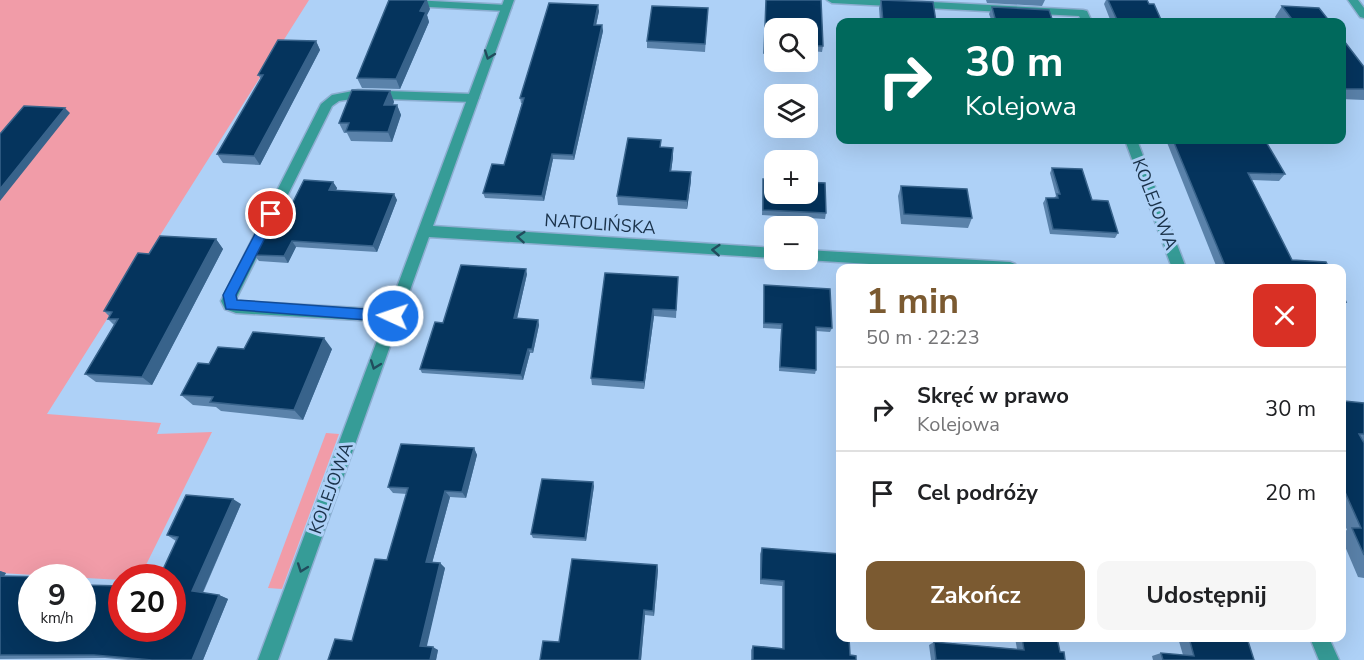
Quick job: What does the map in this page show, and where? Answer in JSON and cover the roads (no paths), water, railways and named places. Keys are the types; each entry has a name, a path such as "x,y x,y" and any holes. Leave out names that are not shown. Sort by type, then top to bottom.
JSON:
{"street":[{"path":"832,0 1083,13 1085,18"},
{"path":"1353,0 1364,13"},
{"path":"393,2 507,4"},
{"name":"KOLEJOWA","path":"268,660 507,4"},
{"path":"393,316 236,307 230,305 228,301 327,104 336,98 358,94 473,98"},
{"name":"KOLEJOWA","path":"1132,144 1178,264"},
{"name":"NATOLIŃSKA","path":"423,231 764,252"},
{"path":"818,256 948,264"},
{"path":"1322,642 1329,660"}]}
